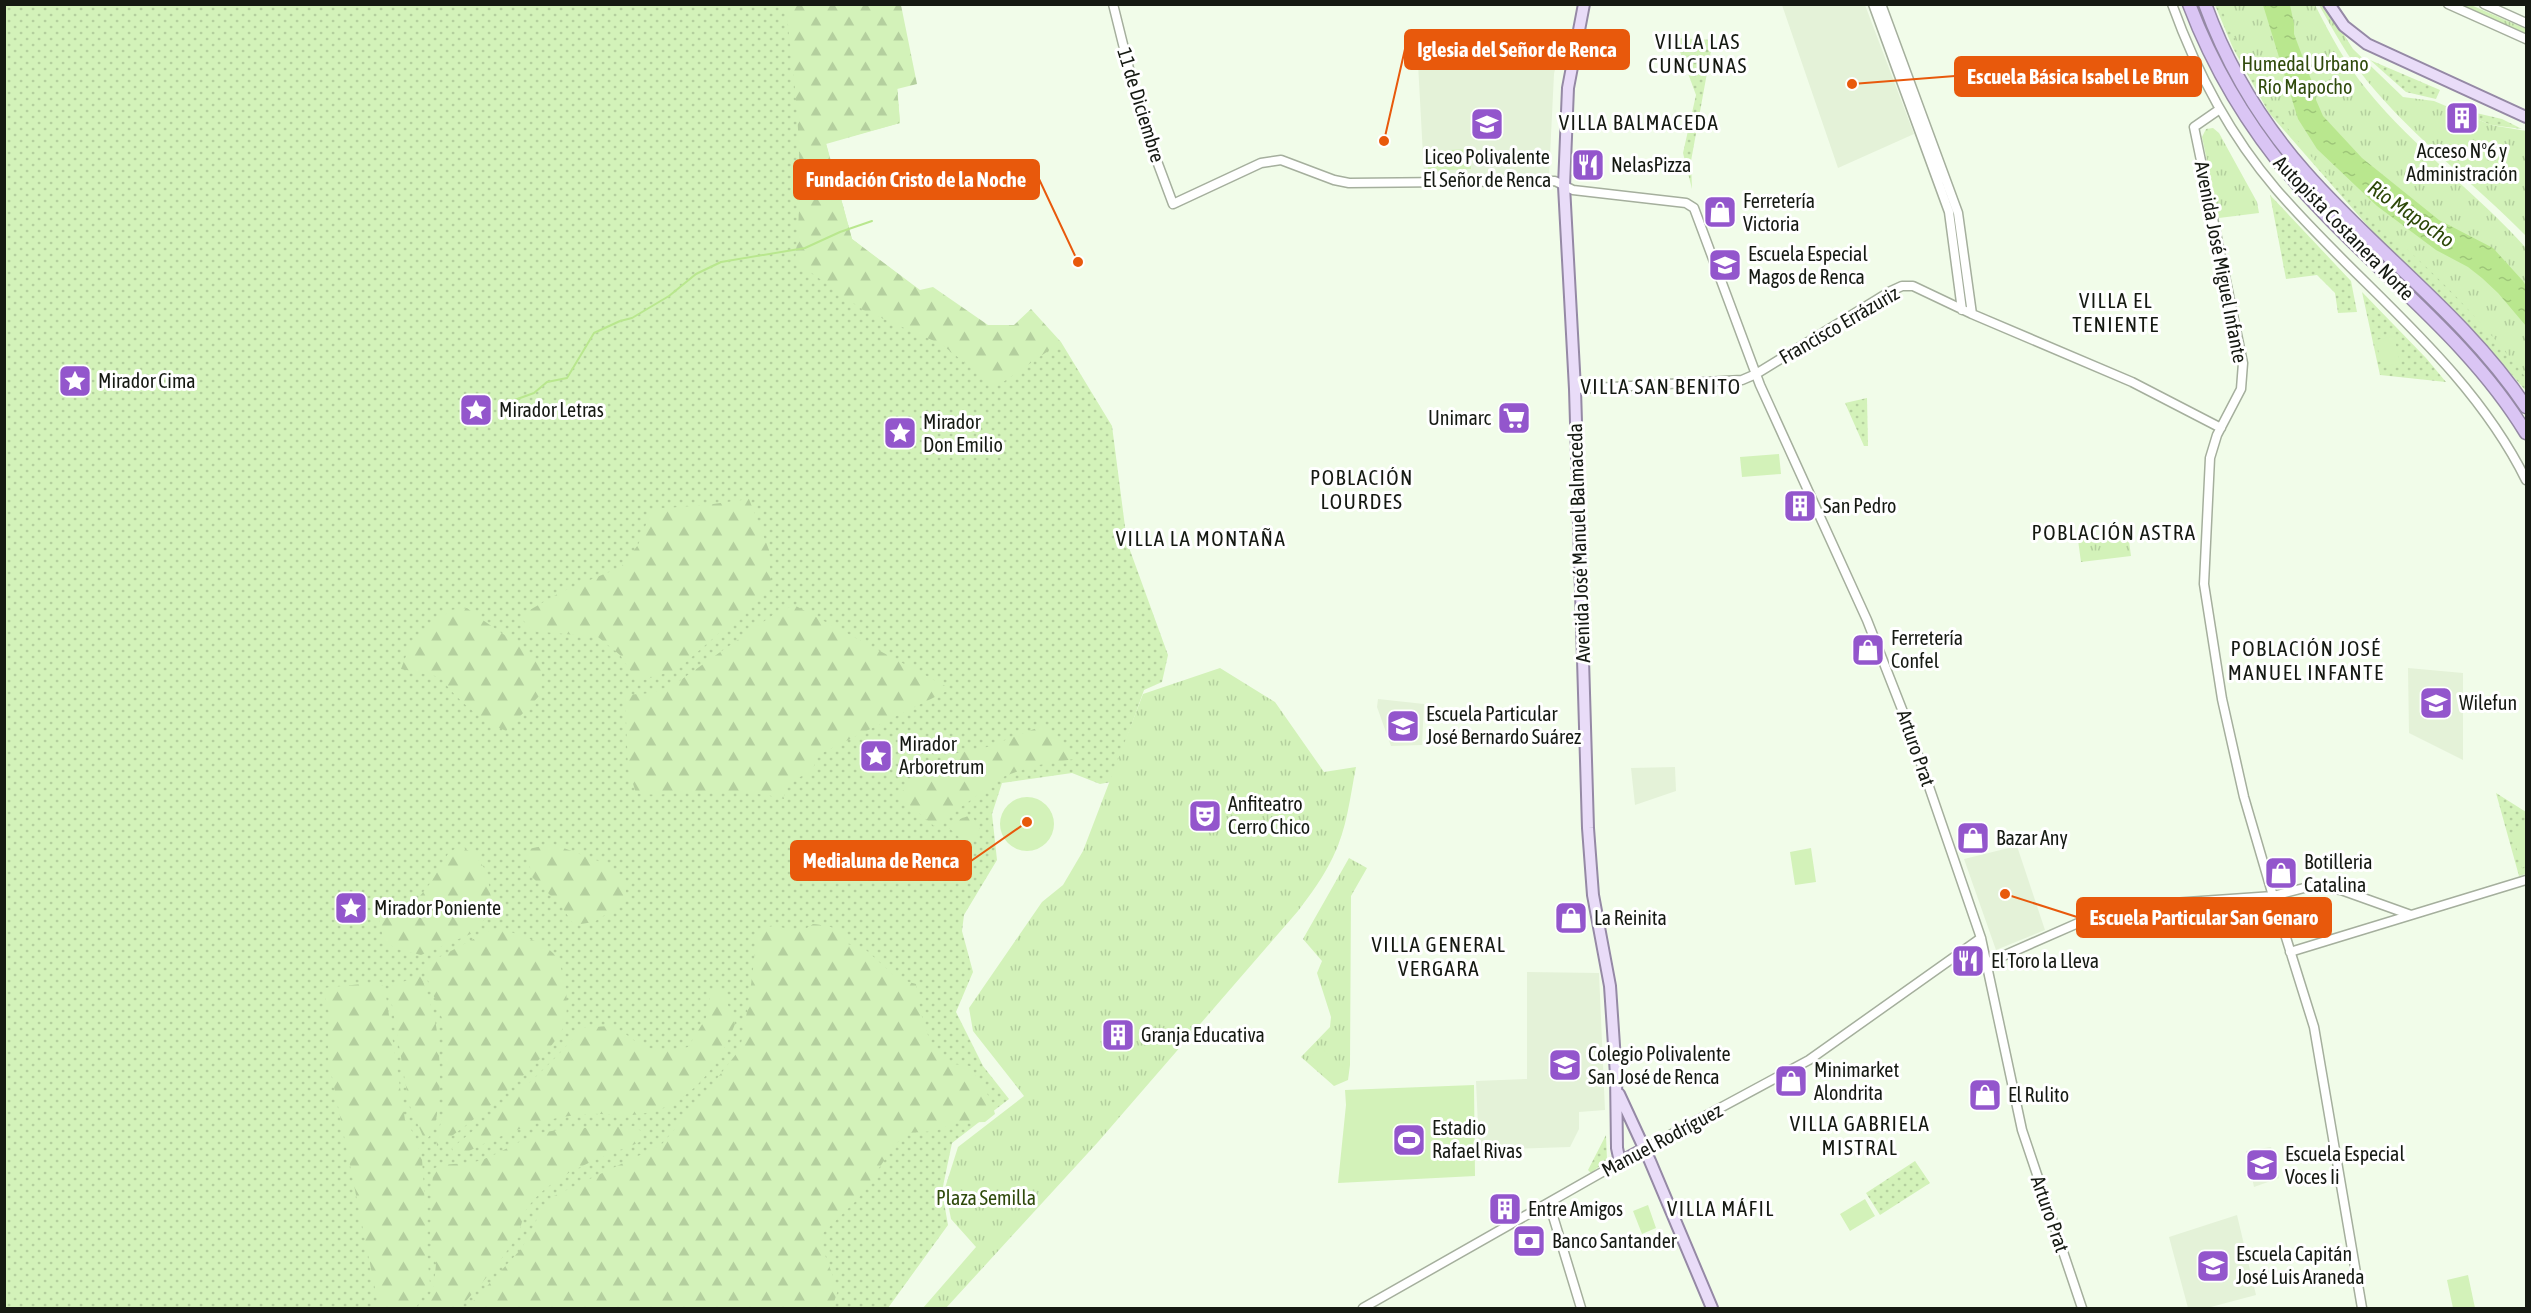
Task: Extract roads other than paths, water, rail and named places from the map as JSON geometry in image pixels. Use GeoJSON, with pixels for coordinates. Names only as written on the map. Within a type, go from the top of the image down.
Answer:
{"type":"FeatureCollection","features":[{"type":"Feature","properties":{"kind":"highway","name":"Autopista Costanera Norte"},"geometry":{"type":"LineString","coordinates":[[2189,4],[2220,74],[2251,125],[2279,164],[2325,214],[2459,346],[2498,391],[2526,433]]}},
{"type":"Feature","properties":{"kind":"highway","name":"Autopista Costanera Norte"},"geometry":{"type":"LineString","coordinates":[[2205,4],[2244,87],[2296,162],[2332,201],[2472,338],[2526,407]]}},
{"type":"Feature","properties":{"kind":"main road","name":"Avenida José Manuel Balmaceda"},"geometry":{"type":"LineString","coordinates":[[1584,4],[1568,88],[1564,186],[1575,389],[1589,858],[1593,896],[1610,986],[1616,1081],[1617,1148],[1620,1162]]}},
{"type":"Feature","properties":{"kind":"main road"},"geometry":{"type":"LineString","coordinates":[[2329,4],[2344,26],[2367,44],[2526,117]]}},
{"type":"Feature","properties":{"kind":"main road","name":"Avenida José Manuel Balmaceda"},"geometry":{"type":"LineString","coordinates":[[1616,1081],[1624,1108],[1712,1308]]}},
{"type":"Feature","properties":{"kind":"main road","name":"Manuel Rodríguez"},"geometry":{"type":"LineString","coordinates":[[1620,1162],[1644,1149]]}},
{"type":"Feature","properties":{"kind":"street","name":"11 de Diciembre"},"geometry":{"type":"LineString","coordinates":[[1113,4],[1142,121],[1173,204],[1272,159],[1285,161],[1334,180],[1349,183],[1555,181],[1564,186]]}},
{"type":"Feature","properties":{"kind":"street"},"geometry":{"type":"LineString","coordinates":[[1873,4],[1949,212],[1962,310]]}},
{"type":"Feature","properties":{"kind":"street"},"geometry":{"type":"LineString","coordinates":[[1881,4],[1958,213],[1972,314]]}},
{"type":"Feature","properties":{"kind":"street"},"geometry":{"type":"LineString","coordinates":[[2172,4],[2195,61],[2220,109],[2252,157],[2284,198],[2428,344],[2469,391],[2502,436],[2526,480]]}},
{"type":"Feature","properties":{"kind":"street"},"geometry":{"type":"LineString","coordinates":[[2448,4],[2526,39]]}},
{"type":"Feature","properties":{"kind":"street"},"geometry":{"type":"LineString","coordinates":[[2484,4],[2526,23]]}},
{"type":"Feature","properties":{"kind":"street","name":"Avenida José Miguel Infante"},"geometry":{"type":"LineString","coordinates":[[2220,109],[2194,126],[2243,369],[2241,389],[2212,450],[2208,476],[2204,584],[2227,720],[2244,796],[2272,896],[2317,1039],[2362,1308]]}},
{"type":"Feature","properties":{"kind":"street","name":"Arturo Prat"},"geometry":{"type":"LineString","coordinates":[[1564,186],[1573,190],[1686,203],[1694,208],[1756,374],[1882,655],[1981,938],[2017,1112],[2082,1308]]}},
{"type":"Feature","properties":{"kind":"street","name":"Francisco Errázuriz"},"geometry":{"type":"LineString","coordinates":[[1575,389],[1742,380],[1756,374],[1896,288],[1918,287],[1962,310],[2132,382],[2221,428]]}},
{"type":"Feature","properties":{"kind":"street"},"geometry":{"type":"LineString","coordinates":[[2208,421],[2212,450]]}},
{"type":"Feature","properties":{"kind":"street"},"geometry":{"type":"LineString","coordinates":[[2290,952],[2526,880]]}},
{"type":"Feature","properties":{"kind":"street"},"geometry":{"type":"LineString","coordinates":[[1988,963],[2085,920],[2116,910],[2144,905],[2272,896],[2306,886],[2326,886],[2411,915]]}},
{"type":"Feature","properties":{"kind":"street","name":"Manuel Rodríguez"},"geometry":{"type":"LineString","coordinates":[[1644,1149],[1809,1060],[1981,938]]}},
{"type":"Feature","properties":{"kind":"street","name":"Manuel Rodríguez"},"geometry":{"type":"LineString","coordinates":[[1363,1308],[1620,1162]]}},
{"type":"Feature","properties":{"kind":"street"},"geometry":{"type":"LineString","coordinates":[[1549,1203],[1581,1308]]}},
{"type":"Feature","properties":{"kind":"water","name":"Río Mapocho"},"geometry":{"type":"Polygon","coordinates":[[[2263,5],[2290,5],[2294,34],[2323,116],[2362,158],[2439,220],[2493,248],[2523,281],[2526,286],[2526,326],[2482,278],[2468,267],[2436,250],[2377,206],[2317,149],[2298,119],[2263,5]]]}},
{"type":"Feature","properties":{"kind":"waterway"},"geometry":{"type":"LineString","coordinates":[[509,402],[534,393],[547,382],[567,378],[594,333],[632,318],[669,296],[696,274],[721,262],[805,248],[872,221]]}},
{"type":"Feature","properties":{"kind":"place","name":"Escuela Básica Isabel Le Brun"},"geometry":{"type":"Point","coordinates":[1852,84]}},
{"type":"Feature","properties":{"kind":"place","name":"Acceso N°6 y Administración"},"geometry":{"type":"Point","coordinates":[2462,118]}},
{"type":"Feature","properties":{"kind":"place","name":"Liceo Polivalente El Señor de Renca"},"geometry":{"type":"Point","coordinates":[1487,124]}},
{"type":"Feature","properties":{"kind":"place","name":"Iglesia del Señor de Renca"},"geometry":{"type":"Point","coordinates":[1384,141]}},
{"type":"Feature","properties":{"kind":"place","name":"NelasPizza"},"geometry":{"type":"Point","coordinates":[1588,165]}},
{"type":"Feature","properties":{"kind":"place","name":"Ferretería Victoria"},"geometry":{"type":"Point","coordinates":[1720,212]}},
{"type":"Feature","properties":{"kind":"place","name":"Fundación Cristo de la Noche"},"geometry":{"type":"Point","coordinates":[1078,262]}},
{"type":"Feature","properties":{"kind":"place","name":"Escuela Especial Magos de Renca"},"geometry":{"type":"Point","coordinates":[1725,265]}},
{"type":"Feature","properties":{"kind":"place","name":"Mirador Cima"},"geometry":{"type":"Point","coordinates":[75,381]}},
{"type":"Feature","properties":{"kind":"place","name":"Mirador Letras"},"geometry":{"type":"Point","coordinates":[476,410]}},
{"type":"Feature","properties":{"kind":"place","name":"Unimarc"},"geometry":{"type":"Point","coordinates":[1514,418]}},
{"type":"Feature","properties":{"kind":"place","name":"Mirador Don Emilio"},"geometry":{"type":"Point","coordinates":[900,433]}},
{"type":"Feature","properties":{"kind":"place","name":"San Pedro"},"geometry":{"type":"Point","coordinates":[1800,506]}},
{"type":"Feature","properties":{"kind":"place","name":"Ferretería Confel"},"geometry":{"type":"Point","coordinates":[1868,650]}},
{"type":"Feature","properties":{"kind":"place","name":"Wilefun"},"geometry":{"type":"Point","coordinates":[2436,703]}},
{"type":"Feature","properties":{"kind":"place","name":"Escuela Particular José Bernardo Suárez"},"geometry":{"type":"Point","coordinates":[1403,726]}},
{"type":"Feature","properties":{"kind":"place","name":"Mirador Arboretrum"},"geometry":{"type":"Point","coordinates":[876,756]}},
{"type":"Feature","properties":{"kind":"place","name":"Anfiteatro Cerro Chico"},"geometry":{"type":"Point","coordinates":[1205,816]}},
{"type":"Feature","properties":{"kind":"place","name":"Medialuna de Renca"},"geometry":{"type":"Point","coordinates":[1027,822]}},
{"type":"Feature","properties":{"kind":"place","name":"Bazar Any"},"geometry":{"type":"Point","coordinates":[1973,838]}},
{"type":"Feature","properties":{"kind":"place","name":"Botilleria Catalina"},"geometry":{"type":"Point","coordinates":[2281,873]}},
{"type":"Feature","properties":{"kind":"place","name":"Escuela Particular San Genaro"},"geometry":{"type":"Point","coordinates":[2005,894]}},
{"type":"Feature","properties":{"kind":"place","name":"Mirador Poniente"},"geometry":{"type":"Point","coordinates":[351,908]}},
{"type":"Feature","properties":{"kind":"place","name":"La Reinita"},"geometry":{"type":"Point","coordinates":[1571,918]}},
{"type":"Feature","properties":{"kind":"place","name":"El Toro la Lleva"},"geometry":{"type":"Point","coordinates":[1968,961]}},
{"type":"Feature","properties":{"kind":"place","name":"Granja Educativa"},"geometry":{"type":"Point","coordinates":[1118,1035]}},
{"type":"Feature","properties":{"kind":"place","name":"Colegio Polivalente San José de Renca"},"geometry":{"type":"Point","coordinates":[1565,1065]}},
{"type":"Feature","properties":{"kind":"place","name":"Minimarket Alondrita"},"geometry":{"type":"Point","coordinates":[1791,1081]}},
{"type":"Feature","properties":{"kind":"place","name":"El Rulito"},"geometry":{"type":"Point","coordinates":[1985,1095]}},
{"type":"Feature","properties":{"kind":"place","name":"Estadio Rafael Rivas"},"geometry":{"type":"Point","coordinates":[1409,1140]}},
{"type":"Feature","properties":{"kind":"place","name":"Escuela Especial Voces Ii"},"geometry":{"type":"Point","coordinates":[2262,1165]}},
{"type":"Feature","properties":{"kind":"place","name":"Entre Amigos"},"geometry":{"type":"Point","coordinates":[1505,1209]}},
{"type":"Feature","properties":{"kind":"place","name":"Banco Santander"},"geometry":{"type":"Point","coordinates":[1529,1241]}},
{"type":"Feature","properties":{"kind":"place","name":"Escuela Capitán José Luis Araneda"},"geometry":{"type":"Point","coordinates":[2213,1266]}},
{"type":"Feature","properties":{"kind":"district","name":"VILLA LAS CUNCUNAS"},"geometry":{"type":"Point","coordinates":[1698,54]}},
{"type":"Feature","properties":{"kind":"district","name":"VILLA BALMACEDA"},"geometry":{"type":"Point","coordinates":[1639,123]}},
{"type":"Feature","properties":{"kind":"district","name":"VILLA EL TENIENTE"},"geometry":{"type":"Point","coordinates":[2116,313]}},
{"type":"Feature","properties":{"kind":"district","name":"VILLA SAN BENITO"},"geometry":{"type":"Point","coordinates":[1661,387]}},
{"type":"Feature","properties":{"kind":"district","name":"POBLACIÓN LOURDES"},"geometry":{"type":"Point","coordinates":[1362,490]}},
{"type":"Feature","properties":{"kind":"district","name":"POBLACIÓN ASTRA"},"geometry":{"type":"Point","coordinates":[2114,533]}},
{"type":"Feature","properties":{"kind":"district","name":"VILLA LA MONTAÑA"},"geometry":{"type":"Point","coordinates":[1201,539]}},
{"type":"Feature","properties":{"kind":"district","name":"POBLACIÓN JOSÉ MANUEL INFANTE"},"geometry":{"type":"Point","coordinates":[2306,661]}},
{"type":"Feature","properties":{"kind":"district","name":"VILLA GENERAL VERGARA"},"geometry":{"type":"Point","coordinates":[1439,957]}},
{"type":"Feature","properties":{"kind":"district","name":"VILLA GABRIELA MISTRAL"},"geometry":{"type":"Point","coordinates":[1860,1136]}},
{"type":"Feature","properties":{"kind":"district","name":"VILLA MÁFIL"},"geometry":{"type":"Point","coordinates":[1721,1209]}},
{"type":"Feature","properties":{"kind":"park label","name":"Humedal Urbano Río Mapocho"},"geometry":{"type":"Point","coordinates":[2305,76]}},
{"type":"Feature","properties":{"kind":"park label","name":"Plaza Semilla"},"geometry":{"type":"Point","coordinates":[986,1198]}}]}
